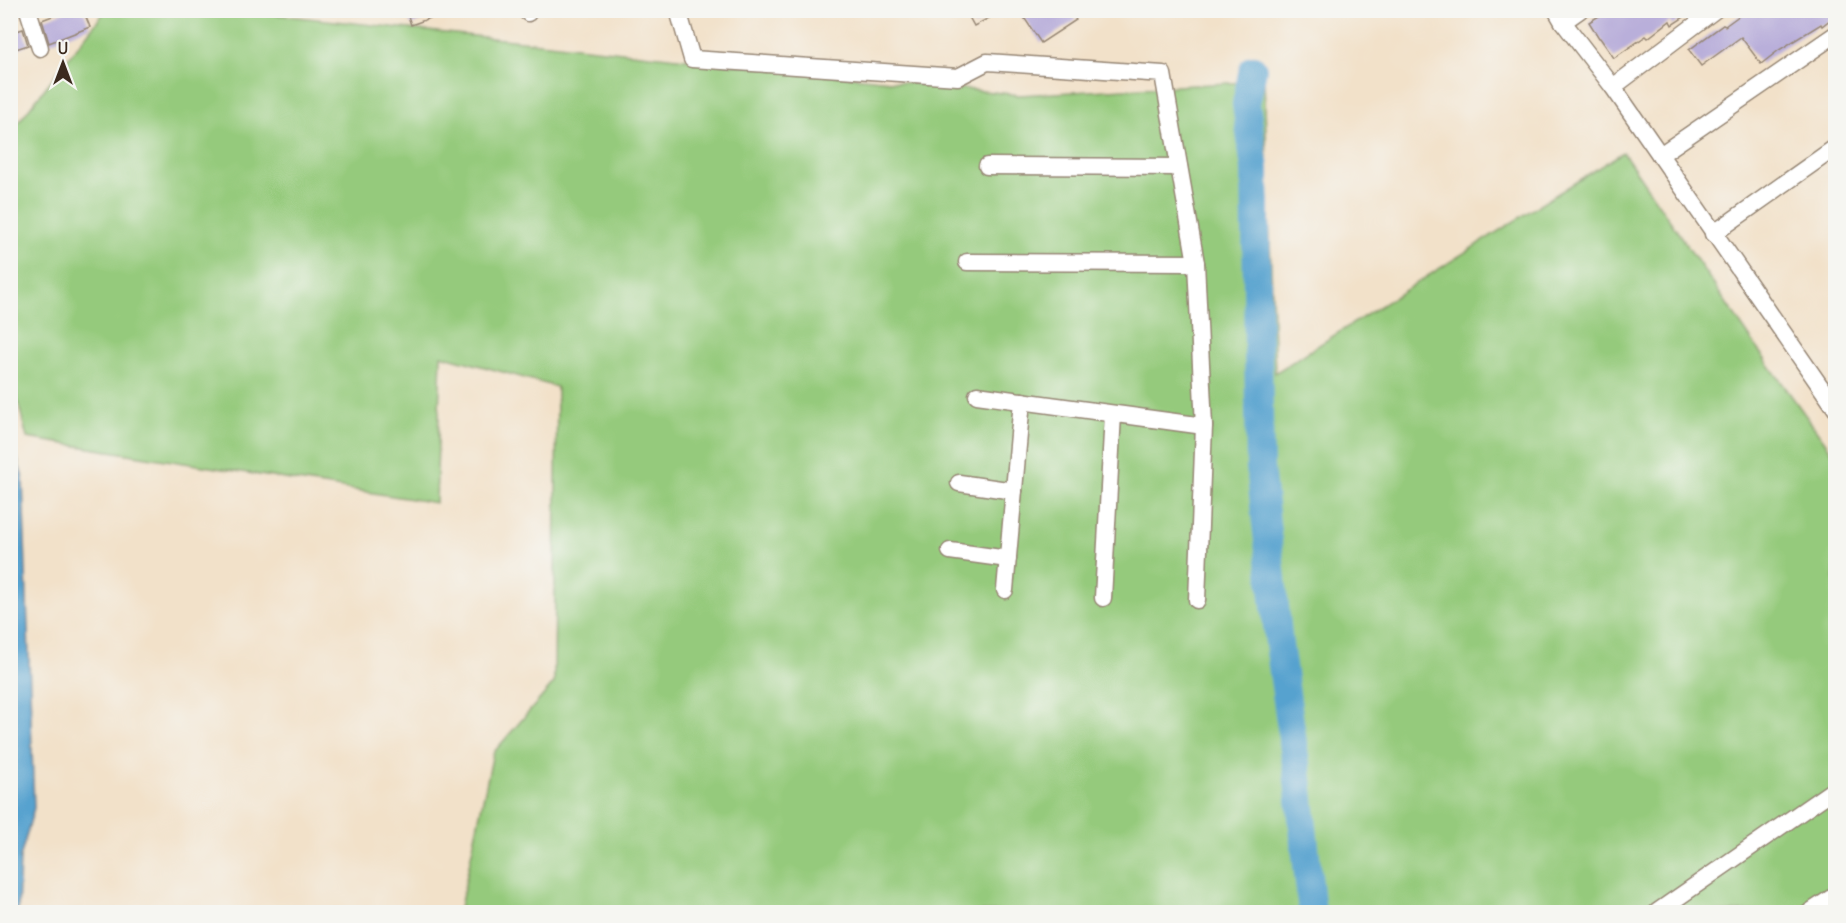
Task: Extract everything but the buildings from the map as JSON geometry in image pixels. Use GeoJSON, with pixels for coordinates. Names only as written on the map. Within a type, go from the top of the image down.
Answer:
{"type":"FeatureCollection","features":[{"type":"Feature","properties":{"kind":"street"},"geometry":{"type":"LineString","coordinates":[[28,10],[40,48]]}},
{"type":"Feature","properties":{"kind":"street"},"geometry":{"type":"LineString","coordinates":[[678,10],[692,59],[957,77],[987,62],[1163,74],[1196,263],[1204,426],[1197,600]]}},
{"type":"Feature","properties":{"kind":"street"},"geometry":{"type":"LineString","coordinates":[[1580,10],[1560,16],[1613,87],[1836,409]]}},
{"type":"Feature","properties":{"kind":"street"},"geometry":{"type":"LineString","coordinates":[[1613,87],[1715,10]]}},
{"type":"Feature","properties":{"kind":"street"},"geometry":{"type":"LineString","coordinates":[[1660,156],[1836,34]]}},
{"type":"Feature","properties":{"kind":"street"},"geometry":{"type":"LineString","coordinates":[[1713,234],[1836,147]]}},
{"type":"Feature","properties":{"kind":"street"},"geometry":{"type":"LineString","coordinates":[[987,166],[1179,167]]}},
{"type":"Feature","properties":{"kind":"street"},"geometry":{"type":"LineString","coordinates":[[967,262],[1196,263]]}},
{"type":"Feature","properties":{"kind":"street"},"geometry":{"type":"LineString","coordinates":[[977,395],[1204,426]]}},
{"type":"Feature","properties":{"kind":"street"},"geometry":{"type":"LineString","coordinates":[[1005,590],[1022,401]]}},
{"type":"Feature","properties":{"kind":"street"},"geometry":{"type":"LineString","coordinates":[[1102,598],[1113,414]]}},
{"type":"Feature","properties":{"kind":"street"},"geometry":{"type":"LineString","coordinates":[[959,483],[1014,491]]}},
{"type":"Feature","properties":{"kind":"street"},"geometry":{"type":"LineString","coordinates":[[950,551],[1008,559]]}},
{"type":"Feature","properties":{"kind":"street"},"geometry":{"type":"LineString","coordinates":[[1657,912],[1836,788]]}},
{"type":"Feature","properties":{"kind":"street"},"geometry":{"type":"LineString","coordinates":[[1810,912],[1836,895]]}},
{"type":"Feature","properties":{"kind":"green space"},"geometry":{"type":"Polygon","coordinates":[[[106,10],[243,11],[1020,95],[1264,81],[1275,373],[1623,152],[1759,351],[1835,456],[1835,912],[459,912],[493,753],[554,683],[557,387],[441,355],[436,503],[27,438],[10,369],[10,133],[106,10]]]}},
{"type":"Feature","properties":{"kind":"water"},"geometry":{"type":"Polygon","coordinates":[[[10,433],[23,478],[34,808],[20,858],[18,912],[10,912],[10,433]]]}},
{"type":"Feature","properties":{"kind":"waterway"},"geometry":{"type":"LineString","coordinates":[[1253,69],[1246,104],[1255,169],[1260,467],[1312,912]]}}]}
